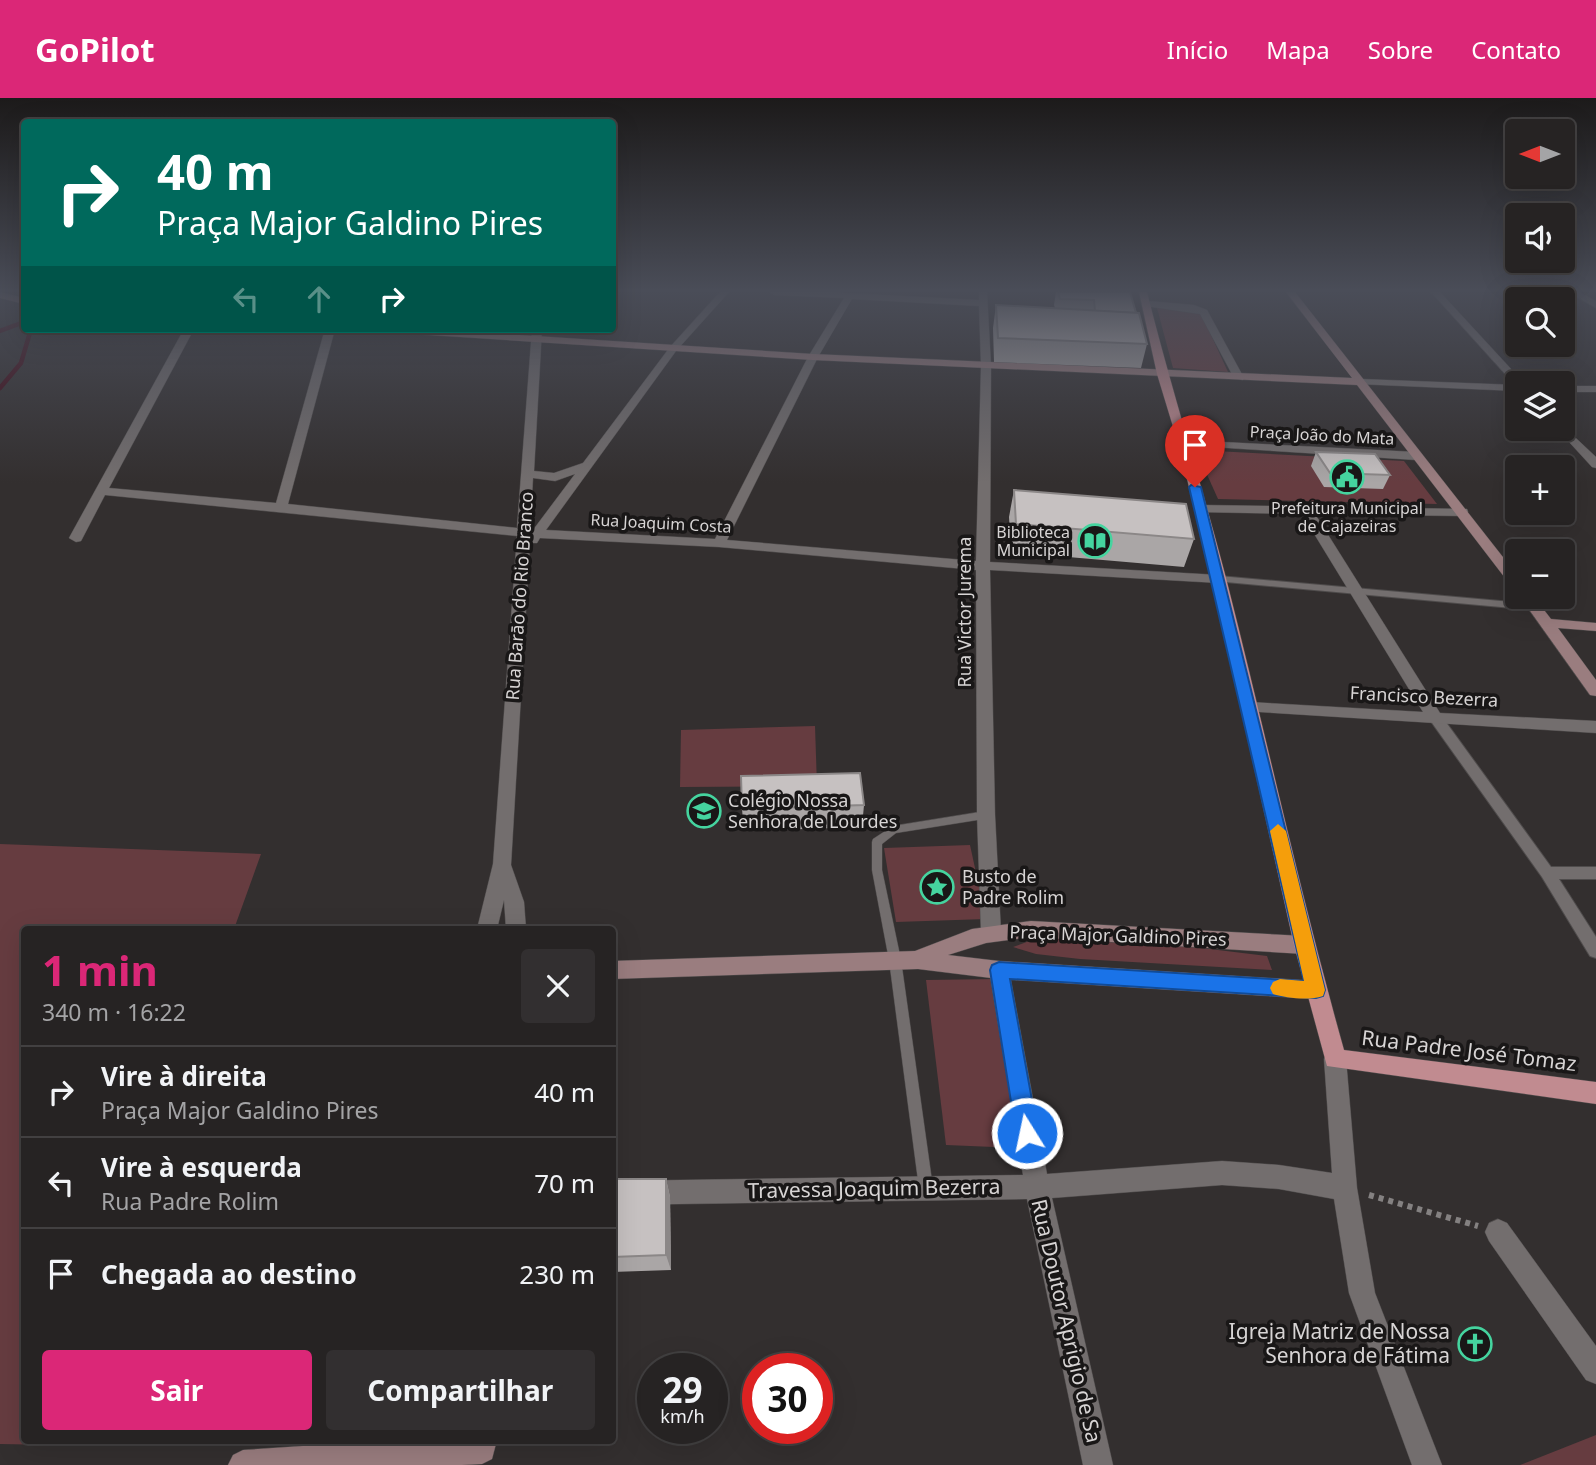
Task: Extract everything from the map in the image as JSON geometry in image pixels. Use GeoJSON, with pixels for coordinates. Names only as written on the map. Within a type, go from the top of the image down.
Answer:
{"type":"FeatureCollection","features":[{"type":"Feature","properties":{"kind":"main road"},"geometry":{"type":"LineString","coordinates":[[792,356],[1361,382]]}},
{"type":"Feature","properties":{"kind":"main road"},"geometry":{"type":"LineString","coordinates":[[1158,356],[1219,579],[1304,945],[1335,1059]]}},
{"type":"Feature","properties":{"kind":"main road"},"geometry":{"type":"LineString","coordinates":[[1340,356],[1505,568]]}},
{"type":"Feature","properties":{"kind":"main road"},"geometry":{"type":"LineString","coordinates":[[1536,609],[1596,691]]}},
{"type":"Feature","properties":{"kind":"main road"},"geometry":{"type":"LineString","coordinates":[[1547,623],[1596,626]]}},
{"type":"Feature","properties":{"kind":"main road","name":"Praça Major Galdino Pires"},"geometry":{"type":"LineString","coordinates":[[918,960],[944,944],[991,932],[1031,929],[1304,945]]}},
{"type":"Feature","properties":{"kind":"main road"},"geometry":{"type":"LineString","coordinates":[[616,970],[918,960],[999,970],[1316,990]]}},
{"type":"Feature","properties":{"kind":"main road","name":"Rua Padre José Tomaz"},"geometry":{"type":"LineString","coordinates":[[1335,1059],[1596,1093]]}},
{"type":"Feature","properties":{"kind":"main road"},"geometry":{"type":"LineString","coordinates":[[243,1465],[482,1452]]}},
{"type":"Feature","properties":{"kind":"street"},"geometry":{"type":"LineString","coordinates":[[76,538],[176,356]]}},
{"type":"Feature","properties":{"kind":"street"},"geometry":{"type":"LineString","coordinates":[[281,507],[323,356]]}},
{"type":"Feature","properties":{"kind":"street","name":"Rua Barāo do Rio Branco"},"geometry":{"type":"LineString","coordinates":[[488,926],[502,864],[522,553],[530,534],[528,474],[536,356]]}},
{"type":"Feature","properties":{"kind":"street"},"geometry":{"type":"LineString","coordinates":[[530,534],[563,498],[668,356]]}},
{"type":"Feature","properties":{"kind":"street","name":"Rua Victor Jurema"},"geometry":{"type":"LineString","coordinates":[[986,356],[983,566],[986,815],[991,932]]}},
{"type":"Feature","properties":{"kind":"street"},"geometry":{"type":"LineString","coordinates":[[1227,356],[1239,378]]}},
{"type":"Feature","properties":{"kind":"street"},"geometry":{"type":"LineString","coordinates":[[1491,356],[1505,371]]}},
{"type":"Feature","properties":{"kind":"street"},"geometry":{"type":"LineString","coordinates":[[719,543],[813,357]]}},
{"type":"Feature","properties":{"kind":"street"},"geometry":{"type":"LineString","coordinates":[[1361,382],[1505,386]]}},
{"type":"Feature","properties":{"kind":"street"},"geometry":{"type":"LineString","coordinates":[[1575,389],[1596,389]]}},
{"type":"Feature","properties":{"kind":"street"},"geometry":{"type":"LineString","coordinates":[[1575,439],[1591,452],[1596,464]]}},
{"type":"Feature","properties":{"kind":"street","name":"Praça João do Mata"},"geometry":{"type":"LineString","coordinates":[[1184,443],[1416,456]]}},
{"type":"Feature","properties":{"kind":"street"},"geometry":{"type":"LineString","coordinates":[[528,474],[547,478],[584,466]]}},
{"type":"Feature","properties":{"kind":"street"},"geometry":{"type":"LineString","coordinates":[[547,478],[563,498]]}},
{"type":"Feature","properties":{"kind":"street","name":"Rua Joaquim Costa"},"geometry":{"type":"LineString","coordinates":[[102,492],[281,507],[530,534],[719,543],[983,566],[1219,579]]}},
{"type":"Feature","properties":{"kind":"street"},"geometry":{"type":"LineString","coordinates":[[1201,509],[1462,512]]}},
{"type":"Feature","properties":{"kind":"street"},"geometry":{"type":"LineString","coordinates":[[1306,510],[1435,717],[1547,873],[1596,951]]}},
{"type":"Feature","properties":{"kind":"street"},"geometry":{"type":"LineString","coordinates":[[1219,579],[1505,600]]}},
{"type":"Feature","properties":{"kind":"street","name":"Francisco Bezerra"},"geometry":{"type":"LineString","coordinates":[[1250,707],[1596,727]]}},
{"type":"Feature","properties":{"kind":"street","name":"Rua Barāo do Rio Branco"},"geometry":{"type":"LineString","coordinates":[[502,864],[514,902],[516,926]]}},
{"type":"Feature","properties":{"kind":"street"},"geometry":{"type":"LineString","coordinates":[[1547,873],[1596,873]]}},
{"type":"Feature","properties":{"kind":"street","name":"Rua Doutor Aprigio de Sa"},"geometry":{"type":"LineString","coordinates":[[999,970],[1037,1187],[1098,1465]]}},
{"type":"Feature","properties":{"kind":"street"},"geometry":{"type":"LineString","coordinates":[[1335,1059],[1345,1188],[1362,1293],[1427,1465]]}},
{"type":"Feature","properties":{"kind":"street","name":"Travessa Joaquim Bezerra"},"geometry":{"type":"LineString","coordinates":[[616,1193],[1037,1187],[1222,1172],[1279,1177],[1345,1188]]}},
{"type":"Feature","properties":{"kind":"street"},"geometry":{"type":"LineString","coordinates":[[1499,1232],[1596,1370]]}},
{"type":"Feature","properties":{"kind":"lane"},"geometry":{"type":"LineString","coordinates":[[926,1188],[895,960],[877,870],[877,842],[893,830],[986,815]]}},
{"type":"Feature","properties":{"kind":"path"},"geometry":{"type":"LineString","coordinates":[[1345,1188],[1499,1232]]}},
{"type":"Feature","properties":{"kind":"shaded area"},"geometry":{"type":"Polygon","coordinates":[[[1170,356],[1221,356],[1228,372],[1173,368],[1170,356]]]}},
{"type":"Feature","properties":{"kind":"shaded area"},"geometry":{"type":"Polygon","coordinates":[[[1196,450],[1404,461],[1437,504],[1218,499],[1196,450]]]}},
{"type":"Feature","properties":{"kind":"shaded area"},"geometry":{"type":"Polygon","coordinates":[[[815,726],[817,786],[680,787],[681,730],[815,726]]]}},
{"type":"Feature","properties":{"kind":"shaded area"},"geometry":{"type":"Polygon","coordinates":[[[0,844],[261,854],[235,926],[21,926],[21,1444],[67,1444],[55,1445],[0,1444],[0,844]]]}},
{"type":"Feature","properties":{"kind":"shaded area"},"geometry":{"type":"Polygon","coordinates":[[[970,845],[986,919],[896,922],[884,848],[970,845]]]}},
{"type":"Feature","properties":{"kind":"shaded area"},"geometry":{"type":"Polygon","coordinates":[[[1045,935],[1120,938],[1267,956],[1272,970],[1080,959],[1036,954],[1013,947],[1045,935]]]}},
{"type":"Feature","properties":{"kind":"shaded area"},"geometry":{"type":"Polygon","coordinates":[[[997,979],[1020,1148],[946,1145],[926,980],[997,979]]]}},
{"type":"Feature","properties":{"kind":"shaded area"},"geometry":{"type":"Polygon","coordinates":[[[1596,1435],[1596,1465],[1520,1465],[1596,1435]]]}},
{"type":"Feature","properties":{"kind":"building"},"geometry":{"type":"Polygon","coordinates":[[[1316,452],[1375,454],[1390,475],[1330,473],[1316,452]]]}},
{"type":"Feature","properties":{"kind":"building"},"geometry":{"type":"Polygon","coordinates":[[[1014,490],[1186,504],[1194,539],[1016,524],[1014,490]]]}},
{"type":"Feature","properties":{"kind":"building"},"geometry":{"type":"Polygon","coordinates":[[[860,773],[864,805],[742,809],[741,776],[860,773]]]}},
{"type":"Feature","properties":{"kind":"building"},"geometry":{"type":"Polygon","coordinates":[[[616,1179],[666,1179],[666,1255],[616,1257],[616,1179]]]}},
{"type":"Feature","properties":{"kind":"waterway"},"geometry":{"type":"LineString","coordinates":[[0,388],[21,363],[23,356]]}},
{"type":"Feature","properties":{"kind":"slow traffic"},"geometry":{"type":"LineString","coordinates":[[1278,831],[1316,990],[1280,988]]}},
{"type":"Feature","properties":{"kind":"place","name":"Prefeitura Municipal de Cajazeiras"},"geometry":{"type":"Point","coordinates":[1347,477]}},
{"type":"Feature","properties":{"kind":"place","name":"Biblioteca Municipal"},"geometry":{"type":"Point","coordinates":[1095,541]}},
{"type":"Feature","properties":{"kind":"place","name":"Colégio Nossa Senhora de Lourdes"},"geometry":{"type":"Point","coordinates":[704,811]}},
{"type":"Feature","properties":{"kind":"place","name":"Busto de Padre Rolim"},"geometry":{"type":"Point","coordinates":[937,887]}},
{"type":"Feature","properties":{"kind":"place","name":"Igreja Matriz de Nossa Senhora de Fátima"},"geometry":{"type":"Point","coordinates":[1475,1344]}},
{"type":"Feature","properties":{"kind":"route"},"geometry":{"type":"LineString","coordinates":[[1027,1133],[999,970],[1316,990],[1195,487]]}}]}
